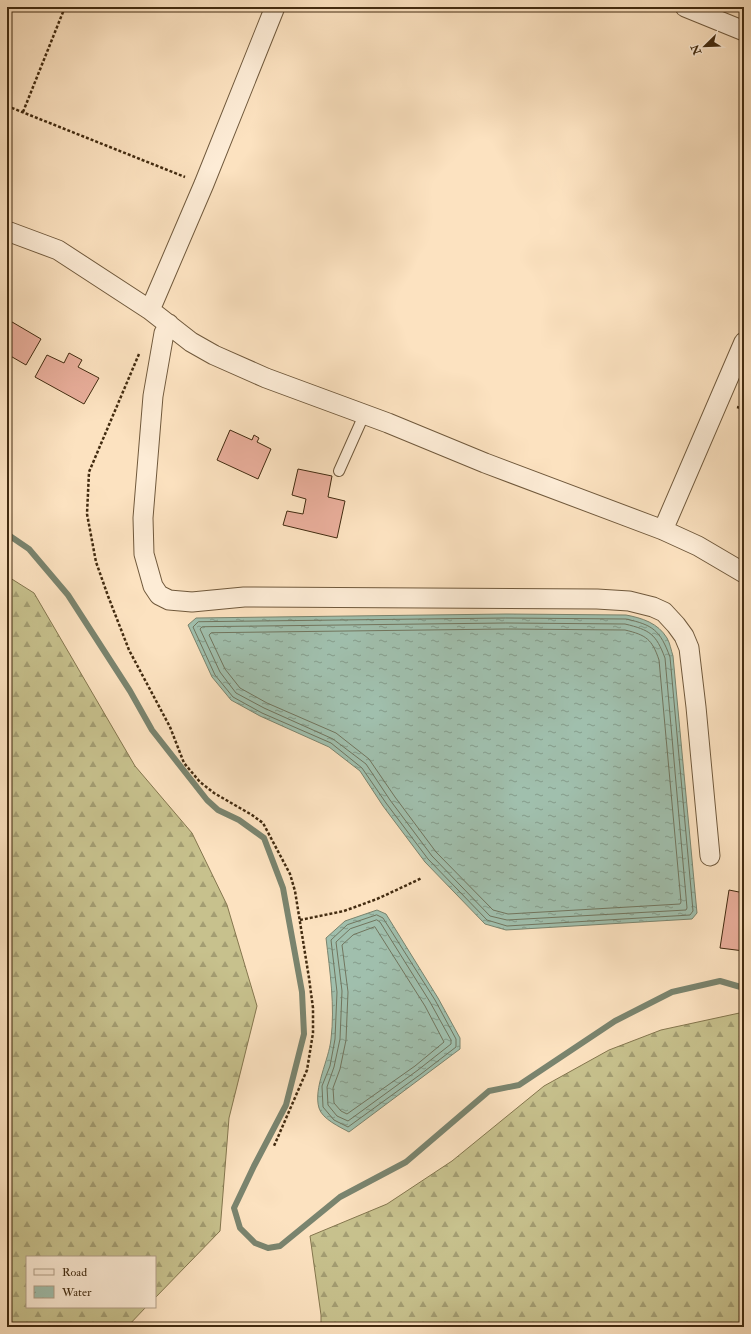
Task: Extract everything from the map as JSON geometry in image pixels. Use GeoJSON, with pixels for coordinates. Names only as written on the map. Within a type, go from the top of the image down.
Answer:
{"type":"FeatureCollection","features":[{"type":"Feature","properties":{"kind":"street"},"geometry":{"type":"LineString","coordinates":[[150,310],[204,184],[276,7]]}},
{"type":"Feature","properties":{"kind":"street"},"geometry":{"type":"LineString","coordinates":[[685,7],[744,31]]}},
{"type":"Feature","properties":{"kind":"street"},"geometry":{"type":"LineString","coordinates":[[7,231],[58,250],[150,310],[191,342],[214,355],[266,378],[663,530],[698,546],[744,574]]}},
{"type":"Feature","properties":{"kind":"street"},"geometry":{"type":"LineString","coordinates":[[169,324],[164,333],[153,396],[143,518],[144,554],[153,586],[159,595],[169,600],[192,602],[244,597],[597,599],[629,601],[653,607],[664,612],[676,624],[684,636],[689,648],[710,856]]}},
{"type":"Feature","properties":{"kind":"street"},"geometry":{"type":"LineString","coordinates":[[663,530],[744,342]]}},
{"type":"Feature","properties":{"kind":"lane"},"geometry":{"type":"LineString","coordinates":[[339,472],[364,415]]}},
{"type":"Feature","properties":{"kind":"path"},"geometry":{"type":"LineString","coordinates":[[23,112],[65,7]]}},
{"type":"Feature","properties":{"kind":"path"},"geometry":{"type":"LineString","coordinates":[[7,106],[204,184]]}},
{"type":"Feature","properties":{"kind":"path"},"geometry":{"type":"LineString","coordinates":[[139,353],[89,472],[87,514],[96,562],[129,650],[170,728],[184,763],[200,782],[214,793],[263,823],[290,874],[295,891],[300,920],[313,1008],[313,1033],[307,1070],[274,1146]]}},
{"type":"Feature","properties":{"kind":"path"},"geometry":{"type":"LineString","coordinates":[[300,920],[344,912],[377,899],[422,878]]}},
{"type":"Feature","properties":{"kind":"green space"},"geometry":{"type":"Polygon","coordinates":[[[7,576],[34,593],[135,766],[192,833],[227,905],[257,1006],[229,1118],[220,1231],[156,1297],[156,1256],[26,1256],[26,1308],[145,1308],[127,1327],[7,1327],[7,576]]]}},
{"type":"Feature","properties":{"kind":"green space"},"geometry":{"type":"Polygon","coordinates":[[[744,1012],[744,1327],[321,1327],[321,1315],[310,1236],[387,1204],[452,1161],[544,1086],[609,1050],[661,1030],[744,1012]]]}},
{"type":"Feature","properties":{"kind":"water"},"geometry":{"type":"Polygon","coordinates":[[[506,614],[626,615],[649,622],[659,628],[667,638],[673,656],[697,913],[692,919],[506,930],[485,924],[425,862],[383,806],[360,771],[329,747],[260,716],[231,700],[212,677],[188,625],[196,618],[506,614]]]}},
{"type":"Feature","properties":{"kind":"water"},"geometry":{"type":"Polygon","coordinates":[[[377,910],[386,914],[438,998],[460,1038],[460,1049],[349,1132],[324,1116],[319,1108],[318,1100],[320,1083],[330,1047],[332,1027],[332,989],[326,938],[345,921],[377,910]]]}},
{"type":"Feature","properties":{"kind":"building"},"geometry":{"type":"Polygon","coordinates":[[[7,319],[41,339],[26,365],[7,354],[7,319]]]}},
{"type":"Feature","properties":{"kind":"building"},"geometry":{"type":"Polygon","coordinates":[[[69,353],[82,360],[78,367],[99,378],[84,404],[35,377],[47,355],[64,363],[69,353]]]}},
{"type":"Feature","properties":{"kind":"building"},"geometry":{"type":"Polygon","coordinates":[[[230,430],[252,440],[254,435],[259,438],[257,442],[271,449],[258,479],[217,460],[230,430]]]}},
{"type":"Feature","properties":{"kind":"building"},"geometry":{"type":"Polygon","coordinates":[[[298,469],[332,476],[328,497],[345,501],[337,538],[283,525],[287,511],[303,514],[306,499],[292,495],[298,469]]]}},
{"type":"Feature","properties":{"kind":"building"},"geometry":{"type":"Polygon","coordinates":[[[729,890],[744,893],[744,951],[720,948],[729,890]]]}},
{"type":"Feature","properties":{"kind":"waterway"},"geometry":{"type":"LineString","coordinates":[[7,534],[29,549],[68,595],[130,691],[152,730],[207,800],[218,810],[239,820],[264,838],[283,888],[302,992],[304,1034],[286,1105],[234,1208],[240,1228],[255,1243],[268,1248],[280,1246],[340,1197],[406,1162],[489,1091],[519,1085],[615,1021],[672,992],[720,981],[744,988]]}}]}
